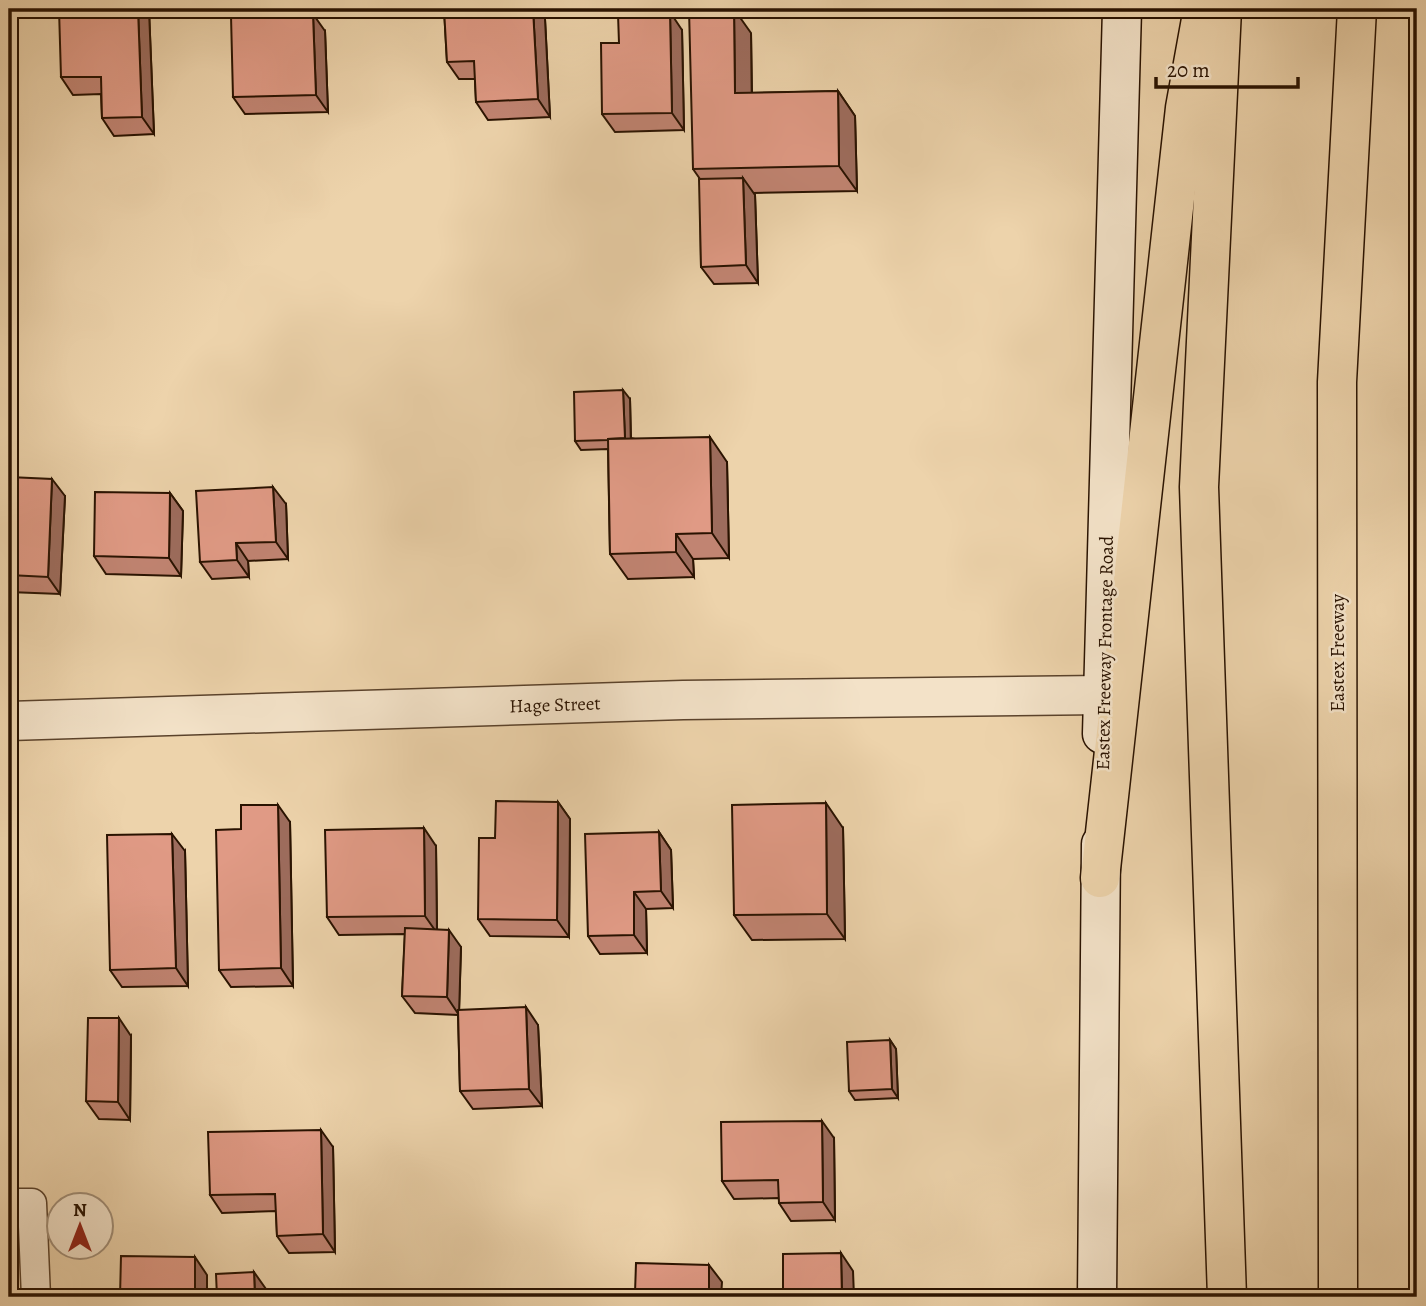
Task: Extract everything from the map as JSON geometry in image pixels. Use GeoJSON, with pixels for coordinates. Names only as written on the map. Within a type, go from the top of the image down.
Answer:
{"type":"FeatureCollection","features":[{"type":"Feature","properties":{"kind":"highway"},"geometry":{"type":"LineString","coordinates":[[1100,878],[1185,108],[1203,9]]}},
{"type":"Feature","properties":{"kind":"highway"},"geometry":{"type":"LineString","coordinates":[[1223,9],[1199,487],[1227,1297]]}},
{"type":"Feature","properties":{"kind":"highway","name":"Eastex Freeway"},"geometry":{"type":"LineString","coordinates":[[1338,1297],[1337,382],[1357,9]]}},
{"type":"Feature","properties":{"kind":"main road","name":"Eastex Freeway Frontage Road"},"geometry":{"type":"LineString","coordinates":[[1097,1297],[1102,695],[1122,9]]}},
{"type":"Feature","properties":{"kind":"main road","name":"Hage Street"},"geometry":{"type":"LineString","coordinates":[[9,722],[684,700],[1102,695]]}},
{"type":"Feature","properties":{"kind":"lane"},"geometry":{"type":"LineString","coordinates":[[9,1203],[33,1203],[36,1297]]}},
{"type":"Feature","properties":{"kind":"building"},"geometry":{"type":"Polygon","coordinates":[[[59,9],[138,9],[142,117],[102,118],[101,77],[61,77],[59,9]]]}},
{"type":"Feature","properties":{"kind":"building"},"geometry":{"type":"Polygon","coordinates":[[[444,9],[533,9],[538,99],[476,102],[474,61],[447,62],[444,9]]]}},
{"type":"Feature","properties":{"kind":"building"},"geometry":{"type":"Polygon","coordinates":[[[689,9],[734,9],[735,93],[838,91],[839,166],[693,169],[689,9]]]}},
{"type":"Feature","properties":{"kind":"building"},"geometry":{"type":"Polygon","coordinates":[[[670,12],[672,113],[602,114],[601,43],[619,43],[618,14],[670,12]]]}},
{"type":"Feature","properties":{"kind":"building"},"geometry":{"type":"Polygon","coordinates":[[[313,14],[316,95],[233,97],[231,16],[313,14]]]}},
{"type":"Feature","properties":{"kind":"building"},"geometry":{"type":"Polygon","coordinates":[[[743,178],[746,265],[701,267],[699,179],[743,178]]]}},
{"type":"Feature","properties":{"kind":"building"},"geometry":{"type":"Polygon","coordinates":[[[623,390],[625,438],[575,441],[574,392],[623,390]]]}},
{"type":"Feature","properties":{"kind":"building"},"geometry":{"type":"Polygon","coordinates":[[[710,437],[712,533],[676,534],[676,552],[610,554],[608,439],[710,437]]]}},
{"type":"Feature","properties":{"kind":"building"},"geometry":{"type":"Polygon","coordinates":[[[9,477],[52,479],[48,577],[9,575],[9,477]]]}},
{"type":"Feature","properties":{"kind":"building"},"geometry":{"type":"Polygon","coordinates":[[[273,487],[276,542],[236,543],[237,560],[200,562],[196,491],[273,487]]]}},
{"type":"Feature","properties":{"kind":"building"},"geometry":{"type":"Polygon","coordinates":[[[95,492],[170,493],[169,558],[94,556],[95,492]]]}},
{"type":"Feature","properties":{"kind":"building"},"geometry":{"type":"Polygon","coordinates":[[[496,801],[558,802],[557,920],[478,919],[479,838],[495,838],[496,801]]]}},
{"type":"Feature","properties":{"kind":"building"},"geometry":{"type":"Polygon","coordinates":[[[826,803],[827,914],[734,915],[732,805],[826,803]]]}},
{"type":"Feature","properties":{"kind":"building"},"geometry":{"type":"Polygon","coordinates":[[[241,805],[278,805],[281,968],[219,970],[216,830],[241,829],[241,805]]]}},
{"type":"Feature","properties":{"kind":"building"},"geometry":{"type":"Polygon","coordinates":[[[424,828],[425,916],[327,917],[325,830],[424,828]]]}},
{"type":"Feature","properties":{"kind":"building"},"geometry":{"type":"Polygon","coordinates":[[[659,832],[661,891],[634,892],[634,935],[588,936],[585,834],[659,832]]]}},
{"type":"Feature","properties":{"kind":"building"},"geometry":{"type":"Polygon","coordinates":[[[172,834],[176,968],[110,970],[107,835],[172,834]]]}},
{"type":"Feature","properties":{"kind":"building"},"geometry":{"type":"Polygon","coordinates":[[[405,928],[449,930],[447,997],[402,996],[405,928]]]}},
{"type":"Feature","properties":{"kind":"building"},"geometry":{"type":"Polygon","coordinates":[[[526,1007],[529,1089],[460,1091],[458,1010],[526,1007]]]}},
{"type":"Feature","properties":{"kind":"building"},"geometry":{"type":"Polygon","coordinates":[[[88,1018],[119,1018],[118,1102],[86,1101],[88,1018]]]}},
{"type":"Feature","properties":{"kind":"building"},"geometry":{"type":"Polygon","coordinates":[[[890,1040],[892,1089],[849,1091],[847,1042],[890,1040]]]}},
{"type":"Feature","properties":{"kind":"building"},"geometry":{"type":"Polygon","coordinates":[[[822,1121],[823,1202],[779,1203],[778,1180],[722,1181],[721,1122],[822,1121]]]}},
{"type":"Feature","properties":{"kind":"building"},"geometry":{"type":"Polygon","coordinates":[[[321,1130],[323,1234],[277,1236],[275,1194],[210,1195],[208,1132],[321,1130]]]}},
{"type":"Feature","properties":{"kind":"building"},"geometry":{"type":"Polygon","coordinates":[[[841,1253],[842,1297],[783,1297],[783,1254],[841,1253]]]}},
{"type":"Feature","properties":{"kind":"building"},"geometry":{"type":"Polygon","coordinates":[[[121,1256],[195,1257],[195,1297],[120,1297],[121,1256]]]}},
{"type":"Feature","properties":{"kind":"building"},"geometry":{"type":"Polygon","coordinates":[[[636,1263],[709,1265],[709,1297],[617,1297],[617,1292],[635,1293],[636,1263]]]}},
{"type":"Feature","properties":{"kind":"building"},"geometry":{"type":"Polygon","coordinates":[[[254,1272],[255,1297],[217,1297],[216,1274],[254,1272]]]}}]}
